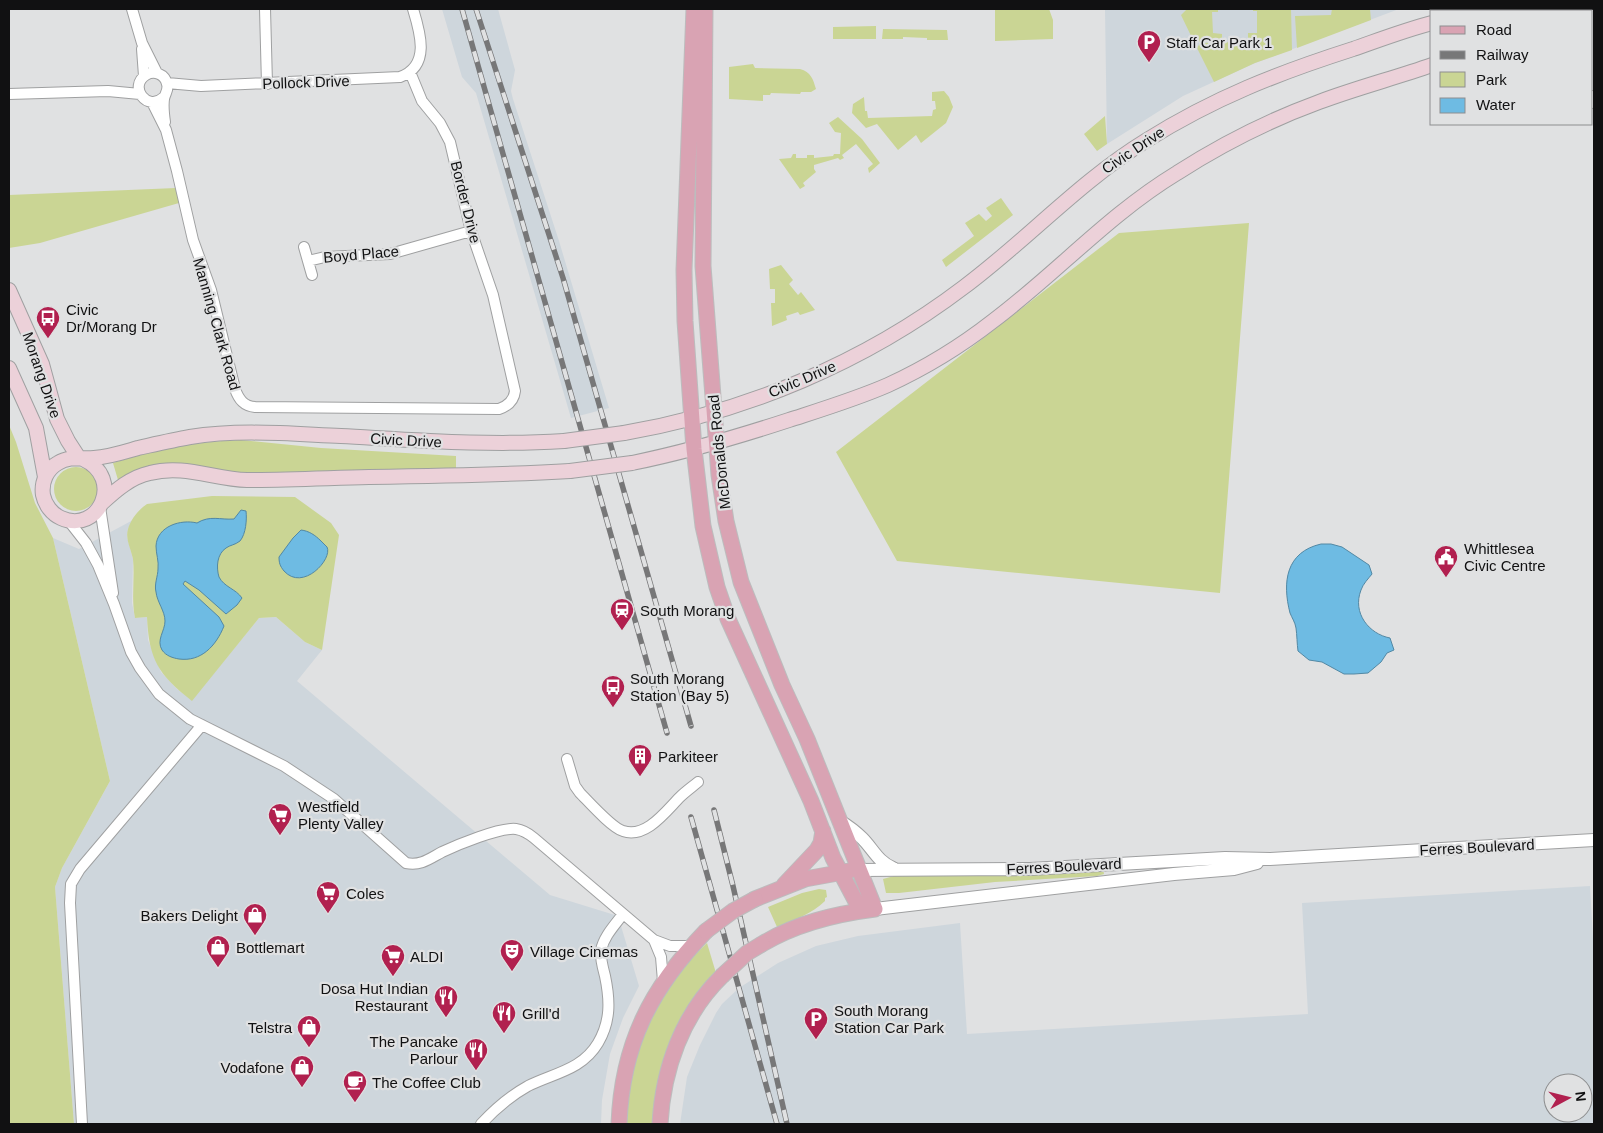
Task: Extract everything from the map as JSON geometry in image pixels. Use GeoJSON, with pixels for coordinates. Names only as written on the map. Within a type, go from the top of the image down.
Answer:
{"type":"FeatureCollection","features":[{"type":"Feature","properties":{"kind":"main road","name":"McDonalds Road"},"geometry":{"type":"LineString","coordinates":[[694,9],[684,270],[685,321],[694,449],[700,510],[706,544],[724,607],[811,801],[840,872],[868,910]]}},
{"type":"Feature","properties":{"kind":"main road","name":"McDonalds Road"},"geometry":{"type":"LineString","coordinates":[[705,9],[703,266],[719,475],[726,521],[741,582],[782,685],[807,739],[840,821],[858,870],[868,910]]}},
{"type":"Feature","properties":{"kind":"main road","name":"Civic Drive"},"geometry":{"type":"LineString","coordinates":[[81,459],[110,456],[202,435],[226,434],[294,434],[486,444],[564,441],[624,433],[692,419],[715,412],[761,397],[818,374],[846,361],[902,329],[972,281],[1106,167],[1145,140],[1183,118],[1223,97],[1271,77],[1430,24]]}},
{"type":"Feature","properties":{"kind":"main road"},"geometry":{"type":"LineString","coordinates":[[101,505],[105,494],[105,485],[98,469],[91,463],[71,458],[55,464],[45,477],[43,490],[46,504],[56,515],[76,521],[89,517],[101,505],[117,489],[130,481],[150,473],[172,470],[191,471],[245,480],[570,471],[632,462],[694,449],[860,396],[913,372],[966,340],[993,321],[1116,216],[1177,172],[1235,140],[1320,101],[1430,66]]}},
{"type":"Feature","properties":{"kind":"main road","name":"Morang Drive"},"geometry":{"type":"LineString","coordinates":[[9,290],[42,364],[57,420],[68,441],[81,459]]}},
{"type":"Feature","properties":{"kind":"main road","name":"Morang Drive"},"geometry":{"type":"LineString","coordinates":[[9,368],[36,428],[45,477]]}},
{"type":"Feature","properties":{"kind":"main road"},"geometry":{"type":"LineString","coordinates":[[781,888],[817,850],[821,843],[823,831]]}},
{"type":"Feature","properties":{"kind":"main road"},"geometry":{"type":"LineString","coordinates":[[618,1124],[621,1087],[632,1044],[650,1003],[690,946],[706,931],[733,911],[755,899],[805,879],[858,870]]}},
{"type":"Feature","properties":{"kind":"main road"},"geometry":{"type":"LineString","coordinates":[[660,1124],[665,1080],[679,1040],[700,1002],[722,976],[747,953],[805,923],[835,914],[868,910]]}},
{"type":"Feature","properties":{"kind":"street"},"geometry":{"type":"LineString","coordinates":[[132,9],[142,43],[157,73],[163,77],[166,91],[161,100],[152,102],[144,99],[141,85],[142,43]]}},
{"type":"Feature","properties":{"kind":"street"},"geometry":{"type":"LineString","coordinates":[[265,9],[267,84]]}},
{"type":"Feature","properties":{"kind":"street"},"geometry":{"type":"LineString","coordinates":[[410,72],[418,63],[421,53],[420,39],[413,9]]}},
{"type":"Feature","properties":{"kind":"street","name":"Pollock Drive"},"geometry":{"type":"LineString","coordinates":[[166,91],[201,86],[389,79],[400,77],[410,72]]}},
{"type":"Feature","properties":{"kind":"street","name":"Border Drive"},"geometry":{"type":"LineString","coordinates":[[410,72],[422,101],[440,123],[450,142],[471,231],[494,295],[515,385],[515,395],[508,404]]}},
{"type":"Feature","properties":{"kind":"street"},"geometry":{"type":"LineString","coordinates":[[9,94],[108,91],[141,85],[148,74],[157,73]]}},
{"type":"Feature","properties":{"kind":"street","name":"Manning Clark Road"},"geometry":{"type":"LineString","coordinates":[[166,91],[166,130]]}},
{"type":"Feature","properties":{"kind":"street","name":"Manning Clark Road"},"geometry":{"type":"LineString","coordinates":[[152,102],[166,130],[193,240],[211,290],[235,389],[243,403],[255,407],[475,410],[499,409],[508,404]]}},
{"type":"Feature","properties":{"kind":"street","name":"Boyd Place"},"geometry":{"type":"LineString","coordinates":[[308,260],[325,257],[390,254],[471,231]]}},
{"type":"Feature","properties":{"kind":"street"},"geometry":{"type":"LineString","coordinates":[[304,248],[312,274]]}},
{"type":"Feature","properties":{"kind":"street"},"geometry":{"type":"LineString","coordinates":[[101,505],[114,604]]}},
{"type":"Feature","properties":{"kind":"street"},"geometry":{"type":"LineString","coordinates":[[68,520],[92,554],[114,604],[131,652],[150,684],[170,704],[202,725],[284,766],[334,799],[406,863],[420,864],[447,850],[500,831],[521,830],[529,834],[654,940],[670,946],[690,946]]}},
{"type":"Feature","properties":{"kind":"street"},"geometry":{"type":"LineString","coordinates":[[82,1124],[70,902],[71,884],[80,869],[202,725]]}},
{"type":"Feature","properties":{"kind":"street"},"geometry":{"type":"LineString","coordinates":[[567,759],[575,786],[580,793],[618,829],[629,833],[647,828],[657,821],[681,796],[698,782]]}},
{"type":"Feature","properties":{"kind":"street"},"geometry":{"type":"LineString","coordinates":[[840,821],[853,829],[878,859],[896,869]]}},
{"type":"Feature","properties":{"kind":"street","name":"Ferres Boulevard"},"geometry":{"type":"LineString","coordinates":[[858,870],[1030,869],[1215,858],[1270,859],[1594,840]]}},
{"type":"Feature","properties":{"kind":"street","name":"Ferres Boulevard"},"geometry":{"type":"LineString","coordinates":[[868,910],[1174,874],[1234,869],[1270,859]]}},
{"type":"Feature","properties":{"kind":"street"},"geometry":{"type":"LineString","coordinates":[[480,1124],[498,1106],[526,1088],[570,1070],[589,1055],[598,1043],[606,1026],[609,1005],[601,951],[607,936],[623,914]]}},
{"type":"Feature","properties":{"kind":"street"},"geometry":{"type":"LineString","coordinates":[[654,940],[661,956],[664,981]]}},
{"type":"Feature","properties":{"kind":"shaded area"},"geometry":{"type":"Polygon","coordinates":[[[442,9],[498,9],[515,70],[511,91],[513,99],[559,241],[609,408],[571,418],[476,93],[462,77],[442,9]]]}},
{"type":"Feature","properties":{"kind":"shaded area"},"geometry":{"type":"Polygon","coordinates":[[[1105,9],[1399,9],[1255,63],[1183,96],[1107,144],[1105,9]]]}},
{"type":"Feature","properties":{"kind":"shaded area","name":"Westfield Plenty Valley"},"geometry":{"type":"Polygon","coordinates":[[[133,520],[128,529],[127,537],[133,559],[132,603],[135,618],[147,617],[148,640],[161,672],[177,689],[192,700],[259,618],[276,617],[305,642],[322,650],[297,681],[550,895],[618,916],[639,986],[623,1018],[610,1054],[602,1100],[601,1124],[74,1124],[55,887],[62,868],[110,781],[53,538],[79,549],[133,520]]]}},
{"type":"Feature","properties":{"kind":"shaded area"},"geometry":{"type":"Polygon","coordinates":[[[1590,886],[1594,956],[1594,1124],[680,1124],[687,1077],[700,1045],[722,1004],[739,988],[778,963],[816,946],[858,936],[960,923],[967,1034],[1308,1014],[1302,903],[1590,886]]]}},
{"type":"Feature","properties":{"kind":"green space"},"geometry":{"type":"Polygon","coordinates":[[[995,9],[1049,9],[1053,20],[1053,39],[995,41],[995,9]]]}},
{"type":"Feature","properties":{"kind":"green space"},"geometry":{"type":"Polygon","coordinates":[[[1187,9],[1218,9],[1218,12],[1212,12],[1213,33],[1222,34],[1222,40],[1194,42],[1181,15],[1187,9]]]}},
{"type":"Feature","properties":{"kind":"green space"},"geometry":{"type":"Polygon","coordinates":[[[1253,9],[1291,9],[1292,50],[1255,63],[1214,82],[1197,48],[1200,43],[1248,40],[1248,33],[1257,33],[1257,11],[1253,11],[1253,9]]]}},
{"type":"Feature","properties":{"kind":"green space"},"geometry":{"type":"Polygon","coordinates":[[[1332,9],[1370,9],[1371,20],[1297,48],[1295,16],[1331,15],[1332,9]]]}},
{"type":"Feature","properties":{"kind":"green space"},"geometry":{"type":"Polygon","coordinates":[[[876,26],[876,39],[833,39],[833,27],[876,26]]]}},
{"type":"Feature","properties":{"kind":"green space"},"geometry":{"type":"Polygon","coordinates":[[[883,29],[947,30],[948,40],[903,37],[903,39],[882,39],[883,29]]]}},
{"type":"Feature","properties":{"kind":"green space"},"geometry":{"type":"Polygon","coordinates":[[[753,64],[755,68],[804,70],[811,76],[816,89],[811,92],[801,92],[800,94],[771,93],[770,95],[763,95],[763,101],[729,99],[729,67],[753,64]]]}},
{"type":"Feature","properties":{"kind":"green space"},"geometry":{"type":"Polygon","coordinates":[[[944,91],[953,107],[946,123],[921,143],[916,135],[898,150],[877,124],[866,128],[852,113],[853,104],[864,97],[865,111],[867,111],[868,118],[932,116],[933,110],[936,109],[935,101],[932,101],[932,92],[944,91]]]}},
{"type":"Feature","properties":{"kind":"green space"},"geometry":{"type":"Polygon","coordinates":[[[1105,116],[1107,144],[1097,151],[1084,134],[1105,116]]]}},
{"type":"Feature","properties":{"kind":"green space"},"geometry":{"type":"Polygon","coordinates":[[[838,117],[862,139],[880,163],[869,173],[868,168],[873,164],[856,144],[842,155],[844,158],[840,160],[838,158],[814,165],[816,172],[803,183],[805,186],[800,189],[779,159],[791,158],[793,154],[796,154],[796,158],[807,158],[807,155],[814,155],[814,158],[840,154],[841,133],[835,132],[829,123],[838,117]]]}},
{"type":"Feature","properties":{"kind":"green space"},"geometry":{"type":"Polygon","coordinates":[[[176,188],[179,203],[40,243],[9,248],[9,195],[176,188]]]}},
{"type":"Feature","properties":{"kind":"green space"},"geometry":{"type":"Polygon","coordinates":[[[1001,198],[1013,215],[946,267],[942,260],[974,236],[965,223],[979,214],[986,221],[992,216],[986,208],[1001,198]]]}},
{"type":"Feature","properties":{"kind":"green space"},"geometry":{"type":"Polygon","coordinates":[[[1249,223],[1220,593],[897,561],[836,452],[1119,233],[1249,223]]]}},
{"type":"Feature","properties":{"kind":"green space"},"geometry":{"type":"Polygon","coordinates":[[[781,265],[793,280],[789,284],[798,295],[801,292],[815,310],[800,315],[798,312],[786,316],[787,320],[772,326],[771,303],[775,303],[775,289],[770,289],[769,269],[781,265]]]}},
{"type":"Feature","properties":{"kind":"green space"},"geometry":{"type":"Polygon","coordinates":[[[9,425],[35,503],[53,538],[110,781],[62,868],[55,887],[74,1124],[9,1124],[9,425]]]}},
{"type":"Feature","properties":{"kind":"green space"},"geometry":{"type":"Polygon","coordinates":[[[241,440],[321,448],[456,456],[456,469],[131,473],[118,480],[113,463],[176,447],[208,442],[241,440]]]}},
{"type":"Feature","properties":{"kind":"green space"},"geometry":{"type":"Polygon","coordinates":[[[72,467],[80,467],[92,473],[98,489],[92,505],[80,511],[72,511],[60,505],[54,493],[54,485],[60,473],[72,467]]]}},
{"type":"Feature","properties":{"kind":"green space"},"geometry":{"type":"Polygon","coordinates":[[[212,496],[295,497],[331,523],[339,535],[322,650],[305,642],[276,617],[259,618],[192,701],[171,683],[158,665],[150,644],[147,617],[135,618],[133,559],[127,533],[133,518],[147,504],[212,496]]]}},
{"type":"Feature","properties":{"kind":"green space"},"geometry":{"type":"Polygon","coordinates":[[[1103,869],[1104,874],[1097,876],[995,882],[899,893],[886,893],[883,879],[894,876],[1011,875],[1103,869]]]}},
{"type":"Feature","properties":{"kind":"green space"},"geometry":{"type":"Polygon","coordinates":[[[819,889],[826,890],[827,897],[820,906],[777,927],[768,907],[802,893],[819,889]]]}},
{"type":"Feature","properties":{"kind":"green space"},"geometry":{"type":"Polygon","coordinates":[[[707,943],[716,973],[705,985],[654,1124],[625,1124],[631,1074],[642,1037],[669,987],[707,943]]]}},
{"type":"Feature","properties":{"kind":"water"},"geometry":{"type":"Polygon","coordinates":[[[241,510],[246,511],[244,534],[240,541],[223,551],[219,557],[218,569],[221,580],[242,598],[226,614],[199,590],[185,581],[183,584],[219,617],[224,626],[217,640],[201,655],[194,658],[179,659],[166,654],[160,646],[165,621],[156,589],[158,572],[157,539],[165,529],[177,523],[197,523],[211,518],[234,519],[241,510]]]}},
{"type":"Feature","properties":{"kind":"water"},"geometry":{"type":"Polygon","coordinates":[[[301,530],[309,532],[316,537],[327,547],[328,552],[321,565],[315,571],[308,576],[300,578],[284,571],[279,557],[301,530]]]}},
{"type":"Feature","properties":{"kind":"water"},"geometry":{"type":"Polygon","coordinates":[[[1321,544],[1342,547],[1369,565],[1372,574],[1361,590],[1359,607],[1361,614],[1364,621],[1375,632],[1390,638],[1394,650],[1387,653],[1381,662],[1368,673],[1344,674],[1322,662],[1309,660],[1298,651],[1296,628],[1288,601],[1287,580],[1289,570],[1300,554],[1309,548],[1321,544]]]}},
{"type":"Feature","properties":{"kind":"railway"},"geometry":{"type":"LineString","coordinates":[[462,9],[667,733]]}},
{"type":"Feature","properties":{"kind":"railway"},"geometry":{"type":"LineString","coordinates":[[476,9],[563,278],[691,726]]}},
{"type":"Feature","properties":{"kind":"railway"},"geometry":{"type":"LineString","coordinates":[[714,810],[787,1124]]}},
{"type":"Feature","properties":{"kind":"railway"},"geometry":{"type":"LineString","coordinates":[[691,817],[777,1124]]}},
{"type":"Feature","properties":{"kind":"place","name":"Staff Car Park 1"},"geometry":{"type":"Point","coordinates":[1149,63]}},
{"type":"Feature","properties":{"kind":"place","name":"Civic Dr/Morang Dr"},"geometry":{"type":"Point","coordinates":[48,339]}},
{"type":"Feature","properties":{"kind":"place","name":"Whittlesea Civic Centre"},"geometry":{"type":"Point","coordinates":[1446,578]}},
{"type":"Feature","properties":{"kind":"place","name":"South Morang"},"geometry":{"type":"Point","coordinates":[622,631]}},
{"type":"Feature","properties":{"kind":"place","name":"South Morang Station (Bay 5)"},"geometry":{"type":"Point","coordinates":[613,708]}},
{"type":"Feature","properties":{"kind":"place","name":"Parkiteer"},"geometry":{"type":"Point","coordinates":[640,777]}},
{"type":"Feature","properties":{"kind":"place","name":"Westfield Plenty Valley"},"geometry":{"type":"Point","coordinates":[280,836]}},
{"type":"Feature","properties":{"kind":"place","name":"Coles"},"geometry":{"type":"Point","coordinates":[328,914]}},
{"type":"Feature","properties":{"kind":"place","name":"Bakers Delight"},"geometry":{"type":"Point","coordinates":[255,936]}},
{"type":"Feature","properties":{"kind":"place","name":"Bottlemart"},"geometry":{"type":"Point","coordinates":[218,968]}},
{"type":"Feature","properties":{"kind":"place","name":"Village Cinemas"},"geometry":{"type":"Point","coordinates":[512,972]}},
{"type":"Feature","properties":{"kind":"place","name":"ALDI"},"geometry":{"type":"Point","coordinates":[393,977]}},
{"type":"Feature","properties":{"kind":"place","name":"Dosa Hut Indian Restaurant"},"geometry":{"type":"Point","coordinates":[446,1018]}},
{"type":"Feature","properties":{"kind":"place","name":"Grill'd"},"geometry":{"type":"Point","coordinates":[504,1034]}},
{"type":"Feature","properties":{"kind":"place","name":"South Morang Station Car Park"},"geometry":{"type":"Point","coordinates":[816,1040]}},
{"type":"Feature","properties":{"kind":"place","name":"Telstra"},"geometry":{"type":"Point","coordinates":[309,1048]}},
{"type":"Feature","properties":{"kind":"place","name":"The Pancake Parlour"},"geometry":{"type":"Point","coordinates":[476,1071]}},
{"type":"Feature","properties":{"kind":"place","name":"Vodafone"},"geometry":{"type":"Point","coordinates":[302,1088]}},
{"type":"Feature","properties":{"kind":"place","name":"The Coffee Club"},"geometry":{"type":"Point","coordinates":[355,1103]}}]}
